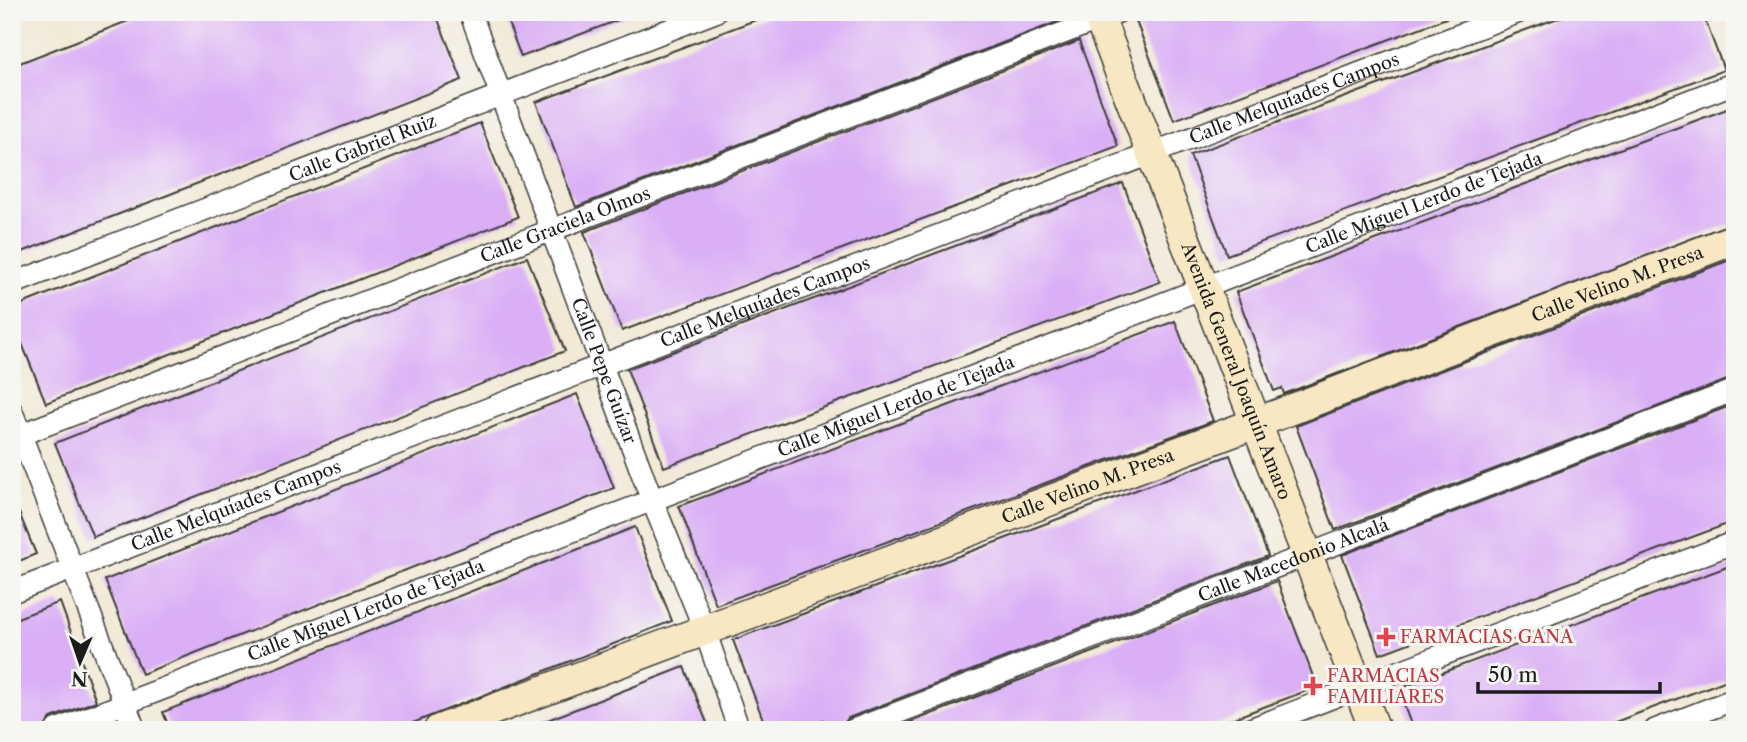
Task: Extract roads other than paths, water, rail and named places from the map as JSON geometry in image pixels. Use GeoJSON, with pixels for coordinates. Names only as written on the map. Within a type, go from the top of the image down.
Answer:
{"type":"FeatureCollection","features":[{"type":"Feature","properties":{"kind":"street","name":"Calle Pepe Guízar"},"geometry":{"type":"LineString","coordinates":[[470,12],[652,500],[704,628],[739,730]]}},
{"type":"Feature","properties":{"kind":"street","name":"Calle Gabriel Ruiz"},"geometry":{"type":"LineString","coordinates":[[12,284],[715,12]]}},
{"type":"Feature","properties":{"kind":"street","name":"Calle Melquíades Campos"},"geometry":{"type":"LineString","coordinates":[[12,592],[1519,12]]}},
{"type":"Feature","properties":{"kind":"street","name":"Avenida General Joaquín Amaro"},"geometry":{"type":"LineString","coordinates":[[1105,15],[1152,154],[1375,730]]}},
{"type":"Feature","properties":{"kind":"street","name":"Calle Graciela Olmos"},"geometry":{"type":"LineString","coordinates":[[17,436],[1105,15]]}},
{"type":"Feature","properties":{"kind":"street","name":"Calle Miguel Lerdo de Tejada"},"geometry":{"type":"LineString","coordinates":[[56,730],[1735,83]]}},
{"type":"Feature","properties":{"kind":"street","name":"Calle Velino M. Presa"},"geometry":{"type":"LineString","coordinates":[[439,730],[704,628],[1256,423],[1735,239]]}},
{"type":"Feature","properties":{"kind":"street","name":"Calle Macedonio Alcalá"},"geometry":{"type":"LineString","coordinates":[[853,730],[1735,390]]}},
{"type":"Feature","properties":{"kind":"street"},"geometry":{"type":"LineString","coordinates":[[12,412],[17,436],[135,730]]}},
{"type":"Feature","properties":{"kind":"street"},"geometry":{"type":"LineString","coordinates":[[1248,730],[1735,542]]}},
{"type":"Feature","properties":{"kind":"street"},"geometry":{"type":"LineString","coordinates":[[1655,730],[1735,699]]}},
{"type":"Feature","properties":{"kind":"place","name":"FARMACIAS GANA"},"geometry":{"type":"Point","coordinates":[1386,637]}},
{"type":"Feature","properties":{"kind":"place","name":"FARMACIAS FAMILIARES"},"geometry":{"type":"Point","coordinates":[1313,686]}}]}
